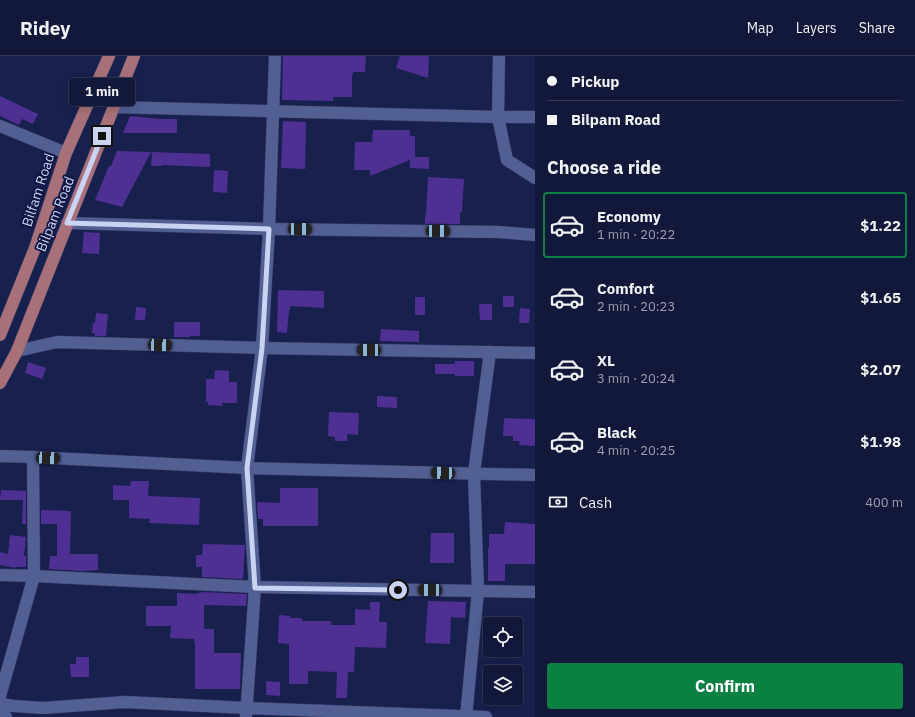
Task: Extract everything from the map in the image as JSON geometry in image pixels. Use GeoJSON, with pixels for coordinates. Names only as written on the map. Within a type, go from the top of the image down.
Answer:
{"type":"FeatureCollection","features":[{"type":"Feature","properties":{"kind":"main road","name":"Bilfam Road"},"geometry":{"type":"LineString","coordinates":[[0,335],[35,248],[66,153],[109,56]]}},
{"type":"Feature","properties":{"kind":"main road","name":"Bilpam Road"},"geometry":{"type":"LineString","coordinates":[[0,382],[17,350],[134,56]]}},
{"type":"Feature","properties":{"kind":"street"},"geometry":{"type":"LineString","coordinates":[[246,713],[255,588],[247,468],[262,348],[269,229],[275,56]]}},
{"type":"Feature","properties":{"kind":"street"},"geometry":{"type":"LineString","coordinates":[[499,56],[498,117],[507,160],[535,178]]}},
{"type":"Feature","properties":{"kind":"street"},"geometry":{"type":"LineString","coordinates":[[114,106],[535,117]]}},
{"type":"Feature","properties":{"kind":"street"},"geometry":{"type":"LineString","coordinates":[[0,126],[66,153]]}},
{"type":"Feature","properties":{"kind":"street"},"geometry":{"type":"LineString","coordinates":[[67,223],[269,229],[499,232],[535,235]]}},
{"type":"Feature","properties":{"kind":"street"},"geometry":{"type":"LineString","coordinates":[[17,350],[57,342],[262,348],[535,353]]}},
{"type":"Feature","properties":{"kind":"street"},"geometry":{"type":"LineString","coordinates":[[466,717],[478,591],[474,473],[490,352]]}},
{"type":"Feature","properties":{"kind":"street"},"geometry":{"type":"LineString","coordinates":[[0,456],[247,468],[535,475]]}},
{"type":"Feature","properties":{"kind":"street"},"geometry":{"type":"LineString","coordinates":[[0,696],[34,576],[33,457]]}},
{"type":"Feature","properties":{"kind":"street"},"geometry":{"type":"LineString","coordinates":[[0,575],[255,588],[535,592]]}},
{"type":"Feature","properties":{"kind":"street"},"geometry":{"type":"LineString","coordinates":[[0,704],[43,708],[125,702],[246,713],[486,717]]}},
{"type":"Feature","properties":{"kind":"street"},"geometry":{"type":"LineString","coordinates":[[0,707],[6,717]]}},
{"type":"Feature","properties":{"kind":"building"},"geometry":{"type":"Polygon","coordinates":[[[283,56],[366,56],[365,72],[353,72],[352,97],[333,97],[333,101],[282,100],[283,56]]]}},
{"type":"Feature","properties":{"kind":"building"},"geometry":{"type":"Polygon","coordinates":[[[400,56],[429,56],[428,78],[396,68],[400,56]]]}},
{"type":"Feature","properties":{"kind":"building"},"geometry":{"type":"Polygon","coordinates":[[[0,96],[38,114],[33,124],[22,119],[19,125],[0,116],[0,96]]]}},
{"type":"Feature","properties":{"kind":"building"},"geometry":{"type":"Polygon","coordinates":[[[130,116],[177,119],[177,133],[123,133],[130,116]]]}},
{"type":"Feature","properties":{"kind":"building"},"geometry":{"type":"Polygon","coordinates":[[[283,121],[306,122],[305,169],[281,168],[283,121]]]}},
{"type":"Feature","properties":{"kind":"building"},"geometry":{"type":"Polygon","coordinates":[[[373,130],[410,130],[410,136],[415,136],[415,157],[429,157],[429,169],[410,168],[410,160],[370,176],[370,170],[354,170],[355,142],[372,142],[373,130]]]}},
{"type":"Feature","properties":{"kind":"building"},"geometry":{"type":"Polygon","coordinates":[[[117,151],[151,152],[122,207],[95,200],[117,151]]]}},
{"type":"Feature","properties":{"kind":"building"},"geometry":{"type":"Polygon","coordinates":[[[152,152],[210,154],[210,167],[151,166],[152,152]]]}},
{"type":"Feature","properties":{"kind":"building"},"geometry":{"type":"Polygon","coordinates":[[[214,170],[228,171],[227,193],[213,192],[214,170]]]}},
{"type":"Feature","properties":{"kind":"building"},"geometry":{"type":"Polygon","coordinates":[[[428,177],[464,179],[460,224],[425,224],[428,177]]]}},
{"type":"Feature","properties":{"kind":"building"},"geometry":{"type":"Polygon","coordinates":[[[84,232],[100,233],[99,254],[82,253],[84,232]]]}},
{"type":"Feature","properties":{"kind":"building"},"geometry":{"type":"Polygon","coordinates":[[[278,290],[324,291],[324,308],[290,306],[287,333],[277,332],[278,290]]]}},
{"type":"Feature","properties":{"kind":"building"},"geometry":{"type":"Polygon","coordinates":[[[503,296],[514,296],[514,307],[503,307],[503,296]]]}},
{"type":"Feature","properties":{"kind":"building"},"geometry":{"type":"Polygon","coordinates":[[[415,297],[425,297],[425,315],[415,315],[415,297]]]}},
{"type":"Feature","properties":{"kind":"building"},"geometry":{"type":"Polygon","coordinates":[[[479,304],[492,304],[492,320],[480,320],[479,304]]]}},
{"type":"Feature","properties":{"kind":"building"},"geometry":{"type":"Polygon","coordinates":[[[136,307],[146,308],[145,320],[135,320],[136,307]]]}},
{"type":"Feature","properties":{"kind":"building"},"geometry":{"type":"Polygon","coordinates":[[[520,308],[530,309],[529,323],[519,323],[520,308]]]}},
{"type":"Feature","properties":{"kind":"building"},"geometry":{"type":"Polygon","coordinates":[[[96,313],[108,314],[106,336],[95,336],[95,333],[92,333],[96,313]]]}},
{"type":"Feature","properties":{"kind":"building"},"geometry":{"type":"Polygon","coordinates":[[[174,322],[200,322],[200,336],[174,337],[174,322]]]}},
{"type":"Feature","properties":{"kind":"building"},"geometry":{"type":"Polygon","coordinates":[[[381,329],[419,331],[419,342],[380,341],[381,329]]]}},
{"type":"Feature","properties":{"kind":"building"},"geometry":{"type":"Polygon","coordinates":[[[455,361],[474,361],[474,376],[435,374],[435,364],[455,364],[455,361]]]}},
{"type":"Feature","properties":{"kind":"building"},"geometry":{"type":"Polygon","coordinates":[[[28,362],[46,368],[42,379],[25,373],[28,362]]]}},
{"type":"Feature","properties":{"kind":"building"},"geometry":{"type":"Polygon","coordinates":[[[215,370],[229,371],[229,382],[237,382],[237,403],[222,403],[222,406],[208,405],[208,402],[206,402],[206,379],[214,379],[215,370]]]}},
{"type":"Feature","properties":{"kind":"building"},"geometry":{"type":"Polygon","coordinates":[[[377,396],[397,397],[397,408],[377,407],[377,396]]]}},
{"type":"Feature","properties":{"kind":"building"},"geometry":{"type":"Polygon","coordinates":[[[329,412],[359,413],[358,435],[347,434],[347,441],[335,441],[335,437],[328,436],[329,412]]]}},
{"type":"Feature","properties":{"kind":"building"},"geometry":{"type":"Polygon","coordinates":[[[504,418],[535,419],[535,446],[519,445],[520,441],[513,441],[513,436],[503,436],[504,418]]]}},
{"type":"Feature","properties":{"kind":"building"},"geometry":{"type":"Polygon","coordinates":[[[131,481],[149,481],[148,496],[200,498],[199,525],[149,523],[150,519],[129,518],[129,500],[113,500],[113,485],[130,486],[131,481]]]}},
{"type":"Feature","properties":{"kind":"building"},"geometry":{"type":"Polygon","coordinates":[[[280,488],[318,488],[318,526],[263,526],[263,519],[258,519],[257,502],[280,503],[280,488]]]}},
{"type":"Feature","properties":{"kind":"building"},"geometry":{"type":"Polygon","coordinates":[[[1,490],[26,491],[26,524],[22,524],[23,500],[0,500],[1,490]]]}},
{"type":"Feature","properties":{"kind":"building"},"geometry":{"type":"Polygon","coordinates":[[[41,510],[71,511],[70,554],[98,554],[98,570],[83,571],[49,569],[50,556],[57,556],[57,524],[41,524],[41,510]]]}},
{"type":"Feature","properties":{"kind":"building"},"geometry":{"type":"Polygon","coordinates":[[[505,522],[535,524],[535,564],[505,564],[505,581],[488,581],[489,534],[504,534],[505,522]]]}},
{"type":"Feature","properties":{"kind":"building"},"geometry":{"type":"Polygon","coordinates":[[[431,533],[454,533],[454,563],[430,563],[431,533]]]}},
{"type":"Feature","properties":{"kind":"building"},"geometry":{"type":"Polygon","coordinates":[[[10,535],[26,537],[24,556],[26,556],[26,567],[15,568],[0,565],[0,552],[8,554],[10,535]]]}},
{"type":"Feature","properties":{"kind":"building"},"geometry":{"type":"Polygon","coordinates":[[[203,544],[245,545],[243,579],[202,577],[202,567],[196,567],[196,555],[202,555],[203,544]]]}},
{"type":"Feature","properties":{"kind":"building"},"geometry":{"type":"Polygon","coordinates":[[[201,592],[247,594],[246,606],[204,605],[204,629],[214,629],[214,653],[241,653],[240,689],[195,689],[194,639],[170,638],[171,626],[146,626],[146,606],[177,606],[177,593],[197,594],[201,592]]]}},
{"type":"Feature","properties":{"kind":"building"},"geometry":{"type":"Polygon","coordinates":[[[428,601],[466,602],[465,618],[451,617],[450,644],[425,643],[428,601]]]}},
{"type":"Feature","properties":{"kind":"building"},"geometry":{"type":"Polygon","coordinates":[[[370,602],[380,602],[379,622],[387,622],[386,648],[355,647],[354,672],[348,672],[347,698],[336,698],[337,672],[308,671],[308,684],[289,684],[289,644],[278,643],[279,615],[290,616],[290,618],[302,618],[302,621],[331,621],[331,625],[355,625],[355,609],[370,610],[370,602]]]}},
{"type":"Feature","properties":{"kind":"building"},"geometry":{"type":"Polygon","coordinates":[[[76,657],[89,657],[89,677],[71,677],[70,664],[76,664],[76,657]]]}},
{"type":"Feature","properties":{"kind":"building"},"geometry":{"type":"Polygon","coordinates":[[[266,681],[280,682],[280,696],[266,695],[266,681]]]}},
{"type":"Feature","properties":{"kind":"route"},"geometry":{"type":"LineString","coordinates":[[102,136],[67,223],[269,229],[262,348],[247,468],[255,588],[398,590]]}}]}
